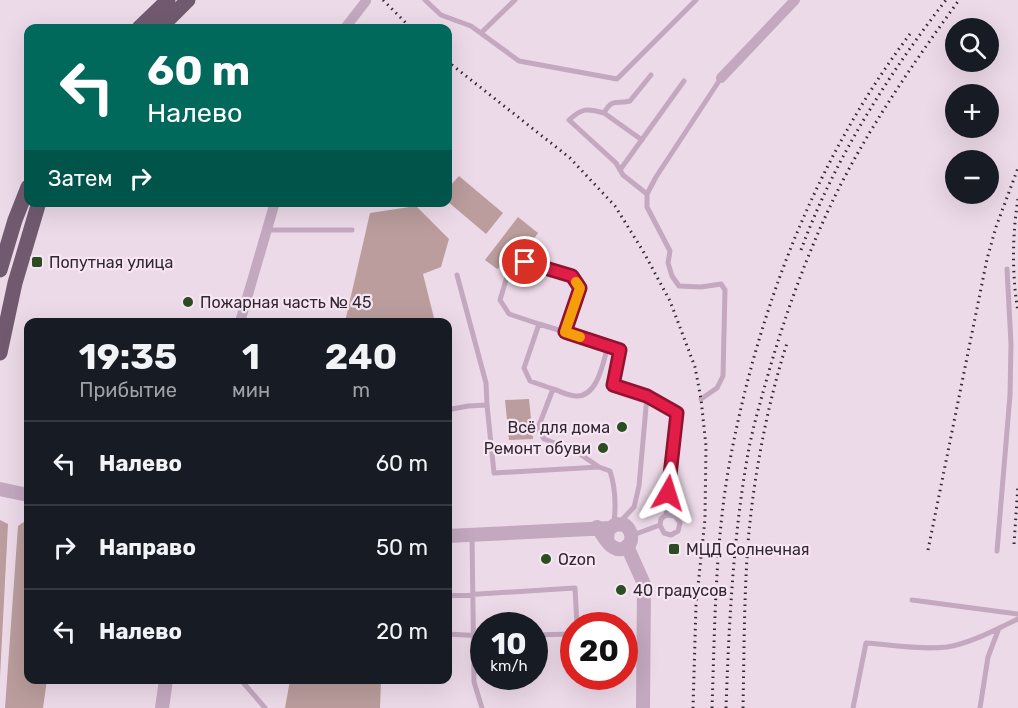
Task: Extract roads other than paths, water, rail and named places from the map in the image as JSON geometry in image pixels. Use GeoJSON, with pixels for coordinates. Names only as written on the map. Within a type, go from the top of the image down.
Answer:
{"type":"FeatureCollection","features":[{"type":"Feature","properties":{"kind":"main road"},"geometry":{"type":"LineString","coordinates":[[143,24],[168,0]]}},
{"type":"Feature","properties":{"kind":"main road"},"geometry":{"type":"LineString","coordinates":[[164,24],[188,0]]}},
{"type":"Feature","properties":{"kind":"main road"},"geometry":{"type":"LineString","coordinates":[[0,270],[24,198]]}},
{"type":"Feature","properties":{"kind":"main road"},"geometry":{"type":"LineString","coordinates":[[0,352],[13,293],[38,207]]}},
{"type":"Feature","properties":{"kind":"street"},"geometry":{"type":"LineString","coordinates":[[721,78],[795,0]]}},
{"type":"Feature","properties":{"kind":"street"},"geometry":{"type":"LineString","coordinates":[[348,24],[366,1]]}},
{"type":"Feature","properties":{"kind":"street"},"geometry":{"type":"LineString","coordinates":[[241,318],[273,207]]}},
{"type":"Feature","properties":{"kind":"street"},"geometry":{"type":"LineString","coordinates":[[0,489],[24,494]]}},
{"type":"Feature","properties":{"kind":"street"},"geometry":{"type":"LineString","coordinates":[[452,536],[628,527],[630,541],[644,584],[643,708]]}},
{"type":"Feature","properties":{"kind":"street"},"geometry":{"type":"LineString","coordinates":[[609,529],[610,546],[616,549],[630,541]]}},
{"type":"Feature","properties":{"kind":"street"},"geometry":{"type":"LineString","coordinates":[[162,708],[165,684]]}},
{"type":"Feature","properties":{"kind":"lane"},"geometry":{"type":"LineString","coordinates":[[425,0],[441,15],[471,26],[519,61],[617,79],[696,0]]}},
{"type":"Feature","properties":{"kind":"lane"},"geometry":{"type":"LineString","coordinates":[[481,33],[515,0]]}},
{"type":"Feature","properties":{"kind":"lane"},"geometry":{"type":"LineString","coordinates":[[604,113],[609,104],[616,101],[630,101],[651,75]]}},
{"type":"Feature","properties":{"kind":"lane"},"geometry":{"type":"LineString","coordinates":[[701,399],[717,388],[723,376],[725,290],[721,284],[701,288],[679,286],[672,276],[668,263],[670,251],[647,207],[647,194],[721,78]]}},
{"type":"Feature","properties":{"kind":"lane"},"geometry":{"type":"LineString","coordinates":[[620,170],[684,81]]}},
{"type":"Feature","properties":{"kind":"lane"},"geometry":{"type":"LineString","coordinates":[[642,140],[604,113],[589,108],[577,113],[569,120],[616,163],[623,174],[647,194]]}},
{"type":"Feature","properties":{"kind":"lane"},"geometry":{"type":"LineString","coordinates":[[266,230],[352,230]]}},
{"type":"Feature","properties":{"kind":"lane"},"geometry":{"type":"LineString","coordinates":[[565,332],[580,288],[572,276],[525,262],[509,270],[500,300],[509,314],[620,350],[613,385],[647,396],[677,413],[666,515],[660,525],[666,534],[674,534],[678,531],[680,523],[678,518],[666,515]]}},
{"type":"Feature","properties":{"kind":"lane"},"geometry":{"type":"LineString","coordinates":[[998,551],[1010,395],[1011,344],[1007,269]]}},
{"type":"Feature","properties":{"kind":"lane"},"geometry":{"type":"LineString","coordinates":[[457,275],[486,383],[494,473],[599,467]]}},
{"type":"Feature","properties":{"kind":"lane"},"geometry":{"type":"LineString","coordinates":[[539,324],[524,368],[530,381],[576,396],[587,394],[595,385],[608,346]]}},
{"type":"Feature","properties":{"kind":"lane"},"geometry":{"type":"LineString","coordinates":[[553,388],[538,428],[544,439],[574,450],[599,467],[610,471],[615,486],[616,508],[609,529]]}},
{"type":"Feature","properties":{"kind":"lane"},"geometry":{"type":"LineString","coordinates":[[1010,395],[1018,394]]}},
{"type":"Feature","properties":{"kind":"lane"},"geometry":{"type":"LineString","coordinates":[[609,529],[634,507],[639,486],[647,396]]}},
{"type":"Feature","properties":{"kind":"lane"},"geometry":{"type":"LineString","coordinates":[[452,409],[487,405]]}},
{"type":"Feature","properties":{"kind":"lane"},"geometry":{"type":"LineString","coordinates":[[630,541],[660,525]]}},
{"type":"Feature","properties":{"kind":"lane"},"geometry":{"type":"LineString","coordinates":[[472,534],[473,612]]}},
{"type":"Feature","properties":{"kind":"lane"},"geometry":{"type":"LineString","coordinates":[[452,596],[575,588],[576,612]]}},
{"type":"Feature","properties":{"kind":"lane"},"geometry":{"type":"LineString","coordinates":[[912,600],[1018,614]]}},
{"type":"Feature","properties":{"kind":"lane"},"geometry":{"type":"LineString","coordinates":[[853,708],[866,643],[932,648],[949,646],[975,639],[1018,619]]}},
{"type":"Feature","properties":{"kind":"lane"},"geometry":{"type":"LineString","coordinates":[[980,708],[988,657],[999,628]]}},
{"type":"Feature","properties":{"kind":"lane"},"geometry":{"type":"LineString","coordinates":[[452,634],[470,636]]}},
{"type":"Feature","properties":{"kind":"lane"},"geometry":{"type":"LineString","coordinates":[[638,659],[644,658]]}},
{"type":"Feature","properties":{"kind":"lane"},"geometry":{"type":"LineString","coordinates":[[244,684],[265,708]]}},
{"type":"Feature","properties":{"kind":"lane"},"geometry":{"type":"LineString","coordinates":[[476,690],[482,708]]}},
{"type":"Feature","properties":{"kind":"railway"},"geometry":{"type":"LineString","coordinates":[[383,0],[407,24]]}},
{"type":"Feature","properties":{"kind":"railway"},"geometry":{"type":"LineString","coordinates":[[801,250],[814,217],[846,151],[903,58],[946,0]]}},
{"type":"Feature","properties":{"kind":"railway"},"geometry":{"type":"LineString","coordinates":[[726,708],[732,583],[742,490],[754,426],[783,325],[817,235],[850,167],[894,93],[959,0]]}},
{"type":"Feature","properties":{"kind":"railway"},"geometry":{"type":"LineString","coordinates":[[712,708],[717,581],[726,486],[743,399],[758,343],[796,234],[820,181],[847,130],[877,81],[910,34]]}},
{"type":"Feature","properties":{"kind":"railway"},"geometry":{"type":"LineString","coordinates":[[452,65],[570,158],[615,206],[670,301],[695,367],[706,446],[705,519],[696,605],[693,708]]}},
{"type":"Feature","properties":{"kind":"railway"},"geometry":{"type":"LineString","coordinates":[[928,550],[987,259],[1018,168]]}},
{"type":"Feature","properties":{"kind":"railway"},"geometry":{"type":"LineString","coordinates":[[1018,199],[1014,256],[1018,312]]}},
{"type":"Feature","properties":{"kind":"railway"},"geometry":{"type":"LineString","coordinates":[[743,708],[746,577],[752,505],[766,422],[787,343]]}},
{"type":"Feature","properties":{"kind":"railway"},"geometry":{"type":"LineString","coordinates":[[1014,544],[1018,485]]}},
{"type":"Feature","properties":{"kind":"place","name":"Попутная улица"},"geometry":{"type":"Point","coordinates":[37,262]}},
{"type":"Feature","properties":{"kind":"place","name":"Пожарная часть № 45"},"geometry":{"type":"Point","coordinates":[188,302]}},
{"type":"Feature","properties":{"kind":"place","name":"Всё для дома"},"geometry":{"type":"Point","coordinates":[622,427]}},
{"type":"Feature","properties":{"kind":"place","name":"Ремонт обуви"},"geometry":{"type":"Point","coordinates":[603,448]}},
{"type":"Feature","properties":{"kind":"place","name":"МЦД Солнечная"},"geometry":{"type":"Point","coordinates":[674,549]}},
{"type":"Feature","properties":{"kind":"place","name":"Ozon"},"geometry":{"type":"Point","coordinates":[546,559]}},
{"type":"Feature","properties":{"kind":"place","name":"40 градусов"},"geometry":{"type":"Point","coordinates":[621,590]}}]}
